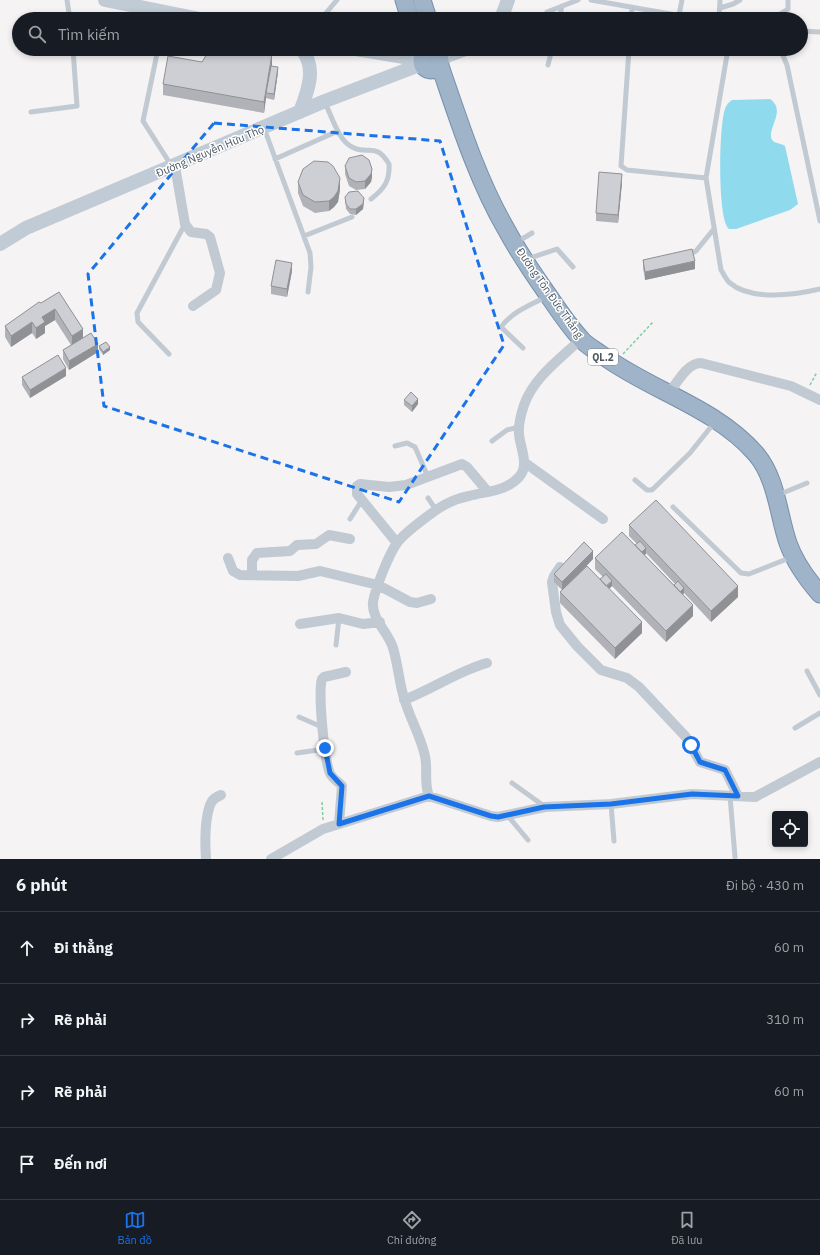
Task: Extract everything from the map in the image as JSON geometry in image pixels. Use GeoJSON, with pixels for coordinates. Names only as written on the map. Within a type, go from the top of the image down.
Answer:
{"type":"FeatureCollection","features":[{"type":"Feature","properties":{"kind":"highway"},"geometry":{"type":"LineString","coordinates":[[404,0],[408,12]]}},
{"type":"Feature","properties":{"kind":"highway"},"geometry":{"type":"LineString","coordinates":[[422,0],[426,12]]}},
{"type":"Feature","properties":{"kind":"highway","name":"Đường Tôn Đức Thắng"},"geometry":{"type":"LineString","coordinates":[[431,57],[480,174],[505,228],[549,296],[581,339],[615,364],[715,420],[740,438],[757,455],[766,468],[793,557],[800,570],[820,594]]}},
{"type":"Feature","properties":{"kind":"main road"},"geometry":{"type":"LineString","coordinates":[[105,0],[150,12]]}},
{"type":"Feature","properties":{"kind":"main road"},"geometry":{"type":"LineString","coordinates":[[504,12],[508,0]]}},
{"type":"Feature","properties":{"kind":"main road"},"geometry":{"type":"LineString","coordinates":[[300,112],[308,88],[310,76],[306,56]]}},
{"type":"Feature","properties":{"kind":"main road","name":"Đường Nguyễn Hữu Thọ"},"geometry":{"type":"LineString","coordinates":[[0,244],[26,228],[174,167],[324,101],[431,57]]}},
{"type":"Feature","properties":{"kind":"street"},"geometry":{"type":"LineString","coordinates":[[174,167],[185,224],[192,232],[206,234],[210,237],[220,273],[216,290],[193,306]]}},
{"type":"Feature","properties":{"kind":"street"},"geometry":{"type":"LineString","coordinates":[[429,796],[425,784],[427,772],[424,751],[404,700],[392,642],[373,607],[378,584],[397,543],[436,510],[468,496],[497,491],[518,478],[523,471],[524,462],[519,427],[524,403],[538,381],[548,369],[581,339]]}},
{"type":"Feature","properties":{"kind":"street"},"geometry":{"type":"LineString","coordinates":[[669,393],[695,363],[791,386],[820,400]]}},
{"type":"Feature","properties":{"kind":"street"},"geometry":{"type":"LineString","coordinates":[[524,462],[602,519]]}},
{"type":"Feature","properties":{"kind":"street"},"geometry":{"type":"LineString","coordinates":[[397,543],[362,500],[356,490],[360,484],[396,487],[406,485],[462,464],[467,467],[488,492]]}},
{"type":"Feature","properties":{"kind":"street"},"geometry":{"type":"LineString","coordinates":[[252,576],[252,560],[257,553],[290,551],[297,545],[316,544],[329,535],[350,540]]}},
{"type":"Feature","properties":{"kind":"street"},"geometry":{"type":"LineString","coordinates":[[228,558],[236,574],[252,576],[298,576],[320,571],[378,584],[410,602],[417,603],[431,599]]}},
{"type":"Feature","properties":{"kind":"street"},"geometry":{"type":"LineString","coordinates":[[560,567],[552,582],[560,625],[568,636],[591,662],[601,670],[627,678],[639,686],[686,737],[700,762],[725,770],[734,796]]}},
{"type":"Feature","properties":{"kind":"street"},"geometry":{"type":"LineString","coordinates":[[300,624],[339,618],[363,624],[380,622]]}},
{"type":"Feature","properties":{"kind":"street"},"geometry":{"type":"LineString","coordinates":[[404,700],[443,683],[461,671],[487,663]]}},
{"type":"Feature","properties":{"kind":"street"},"geometry":{"type":"LineString","coordinates":[[339,824],[342,786],[330,773],[322,727],[320,687],[322,679],[346,672]]}},
{"type":"Feature","properties":{"kind":"street"},"geometry":{"type":"LineString","coordinates":[[271,859],[323,829],[429,796],[491,816],[508,816],[544,807],[611,804],[692,794],[755,797],[763,795],[820,762]]}},
{"type":"Feature","properties":{"kind":"street"},"geometry":{"type":"LineString","coordinates":[[206,859],[207,822],[210,804],[214,799],[221,795]]}},
{"type":"Feature","properties":{"kind":"lane"},"geometry":{"type":"LineString","coordinates":[[67,0],[69,12]]}},
{"type":"Feature","properties":{"kind":"lane"},"geometry":{"type":"LineString","coordinates":[[327,12],[337,0]]}},
{"type":"Feature","properties":{"kind":"lane"},"geometry":{"type":"LineString","coordinates":[[547,12],[578,0]]}},
{"type":"Feature","properties":{"kind":"lane"},"geometry":{"type":"LineString","coordinates":[[591,0],[661,12]]}},
{"type":"Feature","properties":{"kind":"lane"},"geometry":{"type":"LineString","coordinates":[[680,12],[682,0]]}},
{"type":"Feature","properties":{"kind":"lane"},"geometry":{"type":"LineString","coordinates":[[720,0],[720,12]]}},
{"type":"Feature","properties":{"kind":"lane"},"geometry":{"type":"LineString","coordinates":[[720,8],[740,0]]}},
{"type":"Feature","properties":{"kind":"lane"},"geometry":{"type":"LineString","coordinates":[[783,12],[788,9],[788,0]]}},
{"type":"Feature","properties":{"kind":"lane"},"geometry":{"type":"LineString","coordinates":[[561,12],[562,6]]}},
{"type":"Feature","properties":{"kind":"lane"},"geometry":{"type":"LineString","coordinates":[[632,7],[632,12]]}},
{"type":"Feature","properties":{"kind":"lane"},"geometry":{"type":"LineString","coordinates":[[808,31],[820,32]]}},
{"type":"Feature","properties":{"kind":"lane"},"geometry":{"type":"LineString","coordinates":[[31,112],[77,106],[73,56]]}},
{"type":"Feature","properties":{"kind":"lane"},"geometry":{"type":"LineString","coordinates":[[157,56],[143,121],[174,167]]}},
{"type":"Feature","properties":{"kind":"lane"},"geometry":{"type":"LineString","coordinates":[[548,65],[550,56]]}},
{"type":"Feature","properties":{"kind":"lane"},"geometry":{"type":"LineString","coordinates":[[629,56],[622,166],[627,170],[706,178]]}},
{"type":"Feature","properties":{"kind":"lane"},"geometry":{"type":"LineString","coordinates":[[727,56],[706,178],[713,230],[721,270],[728,282],[738,289],[768,295],[802,293],[820,289]]}},
{"type":"Feature","properties":{"kind":"lane"},"geometry":{"type":"LineString","coordinates":[[783,56],[787,65],[820,221]]}},
{"type":"Feature","properties":{"kind":"lane"},"geometry":{"type":"LineString","coordinates":[[324,101],[338,132],[346,143],[352,148],[380,153],[389,164],[387,182],[382,190],[371,200]]}},
{"type":"Feature","properties":{"kind":"lane"},"geometry":{"type":"LineString","coordinates":[[264,127],[310,253],[311,267],[308,292]]}},
{"type":"Feature","properties":{"kind":"lane"},"geometry":{"type":"LineString","coordinates":[[276,160],[338,132]]}},
{"type":"Feature","properties":{"kind":"lane"},"geometry":{"type":"LineString","coordinates":[[304,236],[352,217]]}},
{"type":"Feature","properties":{"kind":"lane"},"geometry":{"type":"LineString","coordinates":[[169,354],[138,322],[137,313],[185,224]]}},
{"type":"Feature","properties":{"kind":"lane"},"geometry":{"type":"LineString","coordinates":[[685,256],[696,251],[713,230]]}},
{"type":"Feature","properties":{"kind":"lane"},"geometry":{"type":"LineString","coordinates":[[514,243],[532,233]]}},
{"type":"Feature","properties":{"kind":"lane"},"geometry":{"type":"LineString","coordinates":[[525,260],[551,249],[557,249],[573,267]]}},
{"type":"Feature","properties":{"kind":"lane"},"geometry":{"type":"LineString","coordinates":[[523,348],[501,326],[507,319],[519,311],[549,296]]}},
{"type":"Feature","properties":{"kind":"lane"},"geometry":{"type":"LineString","coordinates":[[635,480],[647,490],[652,490],[690,454],[715,420]]}},
{"type":"Feature","properties":{"kind":"lane"},"geometry":{"type":"LineString","coordinates":[[492,441],[507,430],[519,427]]}},
{"type":"Feature","properties":{"kind":"lane"},"geometry":{"type":"LineString","coordinates":[[396,446],[407,443],[415,447],[428,477]]}},
{"type":"Feature","properties":{"kind":"lane"},"geometry":{"type":"LineString","coordinates":[[775,496],[807,482]]}},
{"type":"Feature","properties":{"kind":"lane"},"geometry":{"type":"LineString","coordinates":[[428,498],[436,510]]}},
{"type":"Feature","properties":{"kind":"lane"},"geometry":{"type":"LineString","coordinates":[[350,520],[362,500]]}},
{"type":"Feature","properties":{"kind":"lane"},"geometry":{"type":"LineString","coordinates":[[673,507],[740,573],[748,574],[793,557]]}},
{"type":"Feature","properties":{"kind":"lane"},"geometry":{"type":"LineString","coordinates":[[336,645],[339,618]]}},
{"type":"Feature","properties":{"kind":"lane"},"geometry":{"type":"LineString","coordinates":[[807,671],[820,696]]}},
{"type":"Feature","properties":{"kind":"lane"},"geometry":{"type":"LineString","coordinates":[[795,728],[820,713]]}},
{"type":"Feature","properties":{"kind":"lane"},"geometry":{"type":"LineString","coordinates":[[300,717],[322,727]]}},
{"type":"Feature","properties":{"kind":"lane"},"geometry":{"type":"LineString","coordinates":[[297,753],[325,748]]}},
{"type":"Feature","properties":{"kind":"lane"},"geometry":{"type":"LineString","coordinates":[[512,783],[544,807]]}},
{"type":"Feature","properties":{"kind":"lane"},"geometry":{"type":"LineString","coordinates":[[734,796],[735,857]]}},
{"type":"Feature","properties":{"kind":"lane"},"geometry":{"type":"LineString","coordinates":[[611,804],[614,841]]}},
{"type":"Feature","properties":{"kind":"lane"},"geometry":{"type":"LineString","coordinates":[[508,816],[528,840]]}},
{"type":"Feature","properties":{"kind":"path"},"geometry":{"type":"LineString","coordinates":[[615,364],[653,322]]}},
{"type":"Feature","properties":{"kind":"path"},"geometry":{"type":"LineString","coordinates":[[806,392],[817,372]]}},
{"type":"Feature","properties":{"kind":"path"},"geometry":{"type":"LineString","coordinates":[[322,802],[323,829]]}},
{"type":"Feature","properties":{"kind":"highlighted area"},"geometry":{"type":"Polygon","coordinates":[[[214,123],[440,141],[504,345],[399,502],[104,406],[88,274],[214,123]]]}},
{"type":"Feature","properties":{"kind":"water"},"geometry":{"type":"Polygon","coordinates":[[[770,99],[775,104],[777,109],[771,137],[776,143],[785,146],[798,204],[790,210],[736,229],[729,229],[725,222],[722,209],[720,172],[721,133],[725,109],[732,100],[770,99]]]}},
{"type":"Feature","properties":{"kind":"building"},"geometry":{"type":"Polygon","coordinates":[[[168,56],[202,62],[206,56],[272,56],[264,102],[163,84],[168,56]]]}},
{"type":"Feature","properties":{"kind":"building"},"geometry":{"type":"Polygon","coordinates":[[[271,66],[278,67],[274,94],[266,93],[271,66]]]}},
{"type":"Feature","properties":{"kind":"building"},"geometry":{"type":"Polygon","coordinates":[[[362,155],[369,160],[372,169],[371,174],[365,181],[356,182],[349,178],[345,166],[349,158],[362,155]]]}},
{"type":"Feature","properties":{"kind":"building"},"geometry":{"type":"Polygon","coordinates":[[[314,161],[328,162],[333,166],[340,178],[338,191],[329,201],[315,202],[303,195],[298,182],[303,169],[314,161]]]}},
{"type":"Feature","properties":{"kind":"building"},"geometry":{"type":"Polygon","coordinates":[[[599,172],[622,174],[618,215],[596,213],[599,172]]]}},
{"type":"Feature","properties":{"kind":"building"},"geometry":{"type":"Polygon","coordinates":[[[358,191],[364,198],[363,204],[356,209],[350,209],[346,204],[345,197],[349,192],[358,191]]]}},
{"type":"Feature","properties":{"kind":"building"},"geometry":{"type":"Polygon","coordinates":[[[692,249],[695,261],[645,272],[643,260],[692,249]]]}},
{"type":"Feature","properties":{"kind":"building"},"geometry":{"type":"Polygon","coordinates":[[[276,260],[292,263],[287,289],[271,286],[276,260]]]}},
{"type":"Feature","properties":{"kind":"building"},"geometry":{"type":"Polygon","coordinates":[[[59,292],[83,329],[72,336],[55,309],[42,317],[45,322],[36,328],[32,322],[11,336],[5,326],[39,302],[41,303],[59,292]]]}},
{"type":"Feature","properties":{"kind":"building"},"geometry":{"type":"Polygon","coordinates":[[[91,333],[98,344],[69,361],[63,350],[91,333]]]}},
{"type":"Feature","properties":{"kind":"building"},"geometry":{"type":"Polygon","coordinates":[[[106,342],[110,347],[103,352],[99,346],[106,342]]]}},
{"type":"Feature","properties":{"kind":"building"},"geometry":{"type":"Polygon","coordinates":[[[58,355],[66,368],[30,390],[22,377],[58,355]]]}},
{"type":"Feature","properties":{"kind":"building"},"geometry":{"type":"Polygon","coordinates":[[[411,392],[418,399],[412,406],[404,400],[411,392]]]}},
{"type":"Feature","properties":{"kind":"building"},"geometry":{"type":"Polygon","coordinates":[[[656,500],[738,586],[711,611],[629,525],[656,500]]]}},
{"type":"Feature","properties":{"kind":"building"},"geometry":{"type":"Polygon","coordinates":[[[622,532],[693,605],[666,631],[595,558],[622,532]]]}},
{"type":"Feature","properties":{"kind":"building"},"geometry":{"type":"Polygon","coordinates":[[[640,541],[646,548],[642,552],[635,545],[640,541]]]}},
{"type":"Feature","properties":{"kind":"building"},"geometry":{"type":"Polygon","coordinates":[[[584,542],[593,551],[562,582],[554,574],[584,542]]]}},
{"type":"Feature","properties":{"kind":"building"},"geometry":{"type":"Polygon","coordinates":[[[587,566],[642,622],[615,648],[560,592],[587,566]]]}},
{"type":"Feature","properties":{"kind":"building"},"geometry":{"type":"Polygon","coordinates":[[[606,574],[612,581],[606,586],[600,579],[606,574]]]}},
{"type":"Feature","properties":{"kind":"building"},"geometry":{"type":"Polygon","coordinates":[[[678,581],[684,588],[680,592],[674,585],[678,581]]]}},
{"type":"Feature","properties":{"kind":"route"},"geometry":{"type":"LineString","coordinates":[[325,748],[331,776],[342,785],[339,824],[429,796],[491,816],[504,817],[544,807],[592,806],[692,794],[738,796],[725,770],[700,762],[691,745]]}}]}
